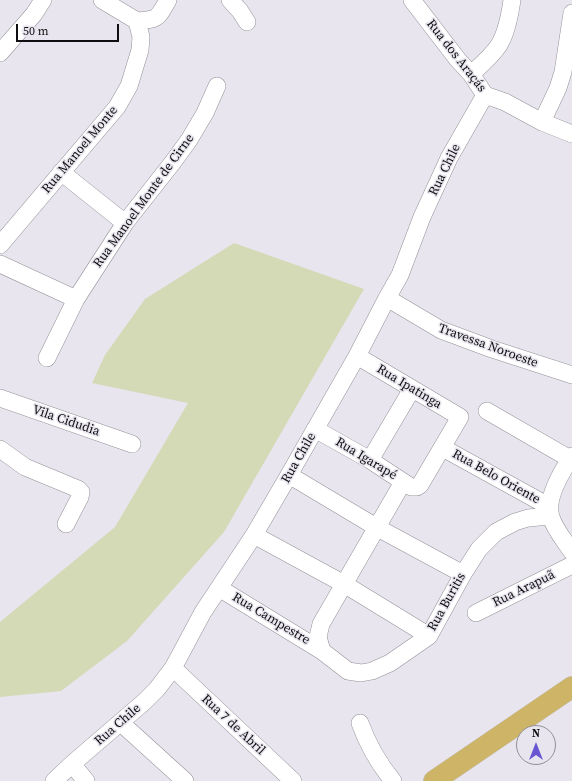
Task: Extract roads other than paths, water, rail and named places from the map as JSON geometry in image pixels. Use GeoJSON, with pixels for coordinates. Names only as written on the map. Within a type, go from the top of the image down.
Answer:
{"type":"FeatureCollection","features":[{"type":"Feature","properties":{"kind":"main road"},"geometry":{"type":"LineString","coordinates":[[434,781],[570,694]]}},
{"type":"Feature","properties":{"kind":"street"},"geometry":{"type":"LineString","coordinates":[[0,53],[34,14],[43,0]]}},
{"type":"Feature","properties":{"kind":"street"},"geometry":{"type":"LineString","coordinates":[[102,0],[137,21],[152,20],[160,15],[168,0]]}},
{"type":"Feature","properties":{"kind":"street"},"geometry":{"type":"LineString","coordinates":[[230,0],[247,22]]}},
{"type":"Feature","properties":{"kind":"street","name":"Rua dos Araçás"},"geometry":{"type":"LineString","coordinates":[[412,0],[458,60],[471,74],[485,95],[505,102],[542,122],[572,134]]}},
{"type":"Feature","properties":{"kind":"street"},"geometry":{"type":"LineString","coordinates":[[471,74],[493,53],[500,44],[506,29],[512,0]]}},
{"type":"Feature","properties":{"kind":"street"},"geometry":{"type":"LineString","coordinates":[[542,122],[558,88],[563,72],[572,13]]}},
{"type":"Feature","properties":{"kind":"street","name":"Rua Manoel Monte"},"geometry":{"type":"LineString","coordinates":[[0,245],[100,126],[112,114],[130,86],[140,50],[141,37],[137,21]]}},
{"type":"Feature","properties":{"kind":"street","name":"Rua Manoel Monte de Cirne"},"geometry":{"type":"LineString","coordinates":[[47,358],[76,299],[126,223],[185,146],[205,113],[218,86]]}},
{"type":"Feature","properties":{"kind":"street","name":"Rua Chile"},"geometry":{"type":"LineString","coordinates":[[54,781],[121,723],[157,689],[173,668],[203,612],[254,535],[357,356],[386,298],[400,275],[422,217],[449,158],[485,95]]}},
{"type":"Feature","properties":{"kind":"street"},"geometry":{"type":"LineString","coordinates":[[61,172],[126,223]]}},
{"type":"Feature","properties":{"kind":"street"},"geometry":{"type":"LineString","coordinates":[[0,264],[76,299]]}},
{"type":"Feature","properties":{"kind":"street","name":"Travessa Noroeste"},"geometry":{"type":"LineString","coordinates":[[386,298],[442,330],[486,347],[572,375]]}},
{"type":"Feature","properties":{"kind":"street","name":"Rua Ipatinga"},"geometry":{"type":"LineString","coordinates":[[357,356],[460,417],[443,448]]}},
{"type":"Feature","properties":{"kind":"street"},"geometry":{"type":"LineString","coordinates":[[370,460],[412,389]]}},
{"type":"Feature","properties":{"kind":"street","name":"Vila Cidudia"},"geometry":{"type":"LineString","coordinates":[[0,398],[132,444]]}},
{"type":"Feature","properties":{"kind":"street"},"geometry":{"type":"LineString","coordinates":[[488,411],[571,458],[551,498],[550,511],[572,552]]}},
{"type":"Feature","properties":{"kind":"street","name":"Rua Igarapé"},"geometry":{"type":"LineString","coordinates":[[315,429],[370,460],[410,485]]}},
{"type":"Feature","properties":{"kind":"street"},"geometry":{"type":"LineString","coordinates":[[322,651],[318,637],[321,624],[376,527],[410,485],[420,486],[443,448]]}},
{"type":"Feature","properties":{"kind":"street","name":"Rua Belo Oriente"},"geometry":{"type":"LineString","coordinates":[[443,448],[550,511]]}},
{"type":"Feature","properties":{"kind":"street"},"geometry":{"type":"LineString","coordinates":[[0,450],[25,467],[78,489],[81,492],[80,497],[66,524]]}},
{"type":"Feature","properties":{"kind":"street"},"geometry":{"type":"LineString","coordinates":[[289,475],[376,527],[463,574]]}},
{"type":"Feature","properties":{"kind":"street","name":"Rua Buritis"},"geometry":{"type":"LineString","coordinates":[[322,651],[348,671],[361,673],[372,671],[390,664],[429,636],[479,548],[496,532],[515,522],[550,511]]}},
{"type":"Feature","properties":{"kind":"street"},"geometry":{"type":"LineString","coordinates":[[254,535],[344,584],[429,636]]}},
{"type":"Feature","properties":{"kind":"street","name":"Rua Arapuã"},"geometry":{"type":"LineString","coordinates":[[476,613],[572,565]]}},
{"type":"Feature","properties":{"kind":"street","name":"Rua Campestre"},"geometry":{"type":"LineString","coordinates":[[219,588],[322,651]]}},
{"type":"Feature","properties":{"kind":"street","name":"Rua 7 de Abril"},"geometry":{"type":"LineString","coordinates":[[173,668],[292,781]]}},
{"type":"Feature","properties":{"kind":"street"},"geometry":{"type":"LineString","coordinates":[[121,723],[184,781]]}},
{"type":"Feature","properties":{"kind":"street"},"geometry":{"type":"LineString","coordinates":[[360,723],[368,744],[381,767],[393,781]]}},
{"type":"Feature","properties":{"kind":"street"},"geometry":{"type":"LineString","coordinates":[[72,764],[86,781]]}}]}
